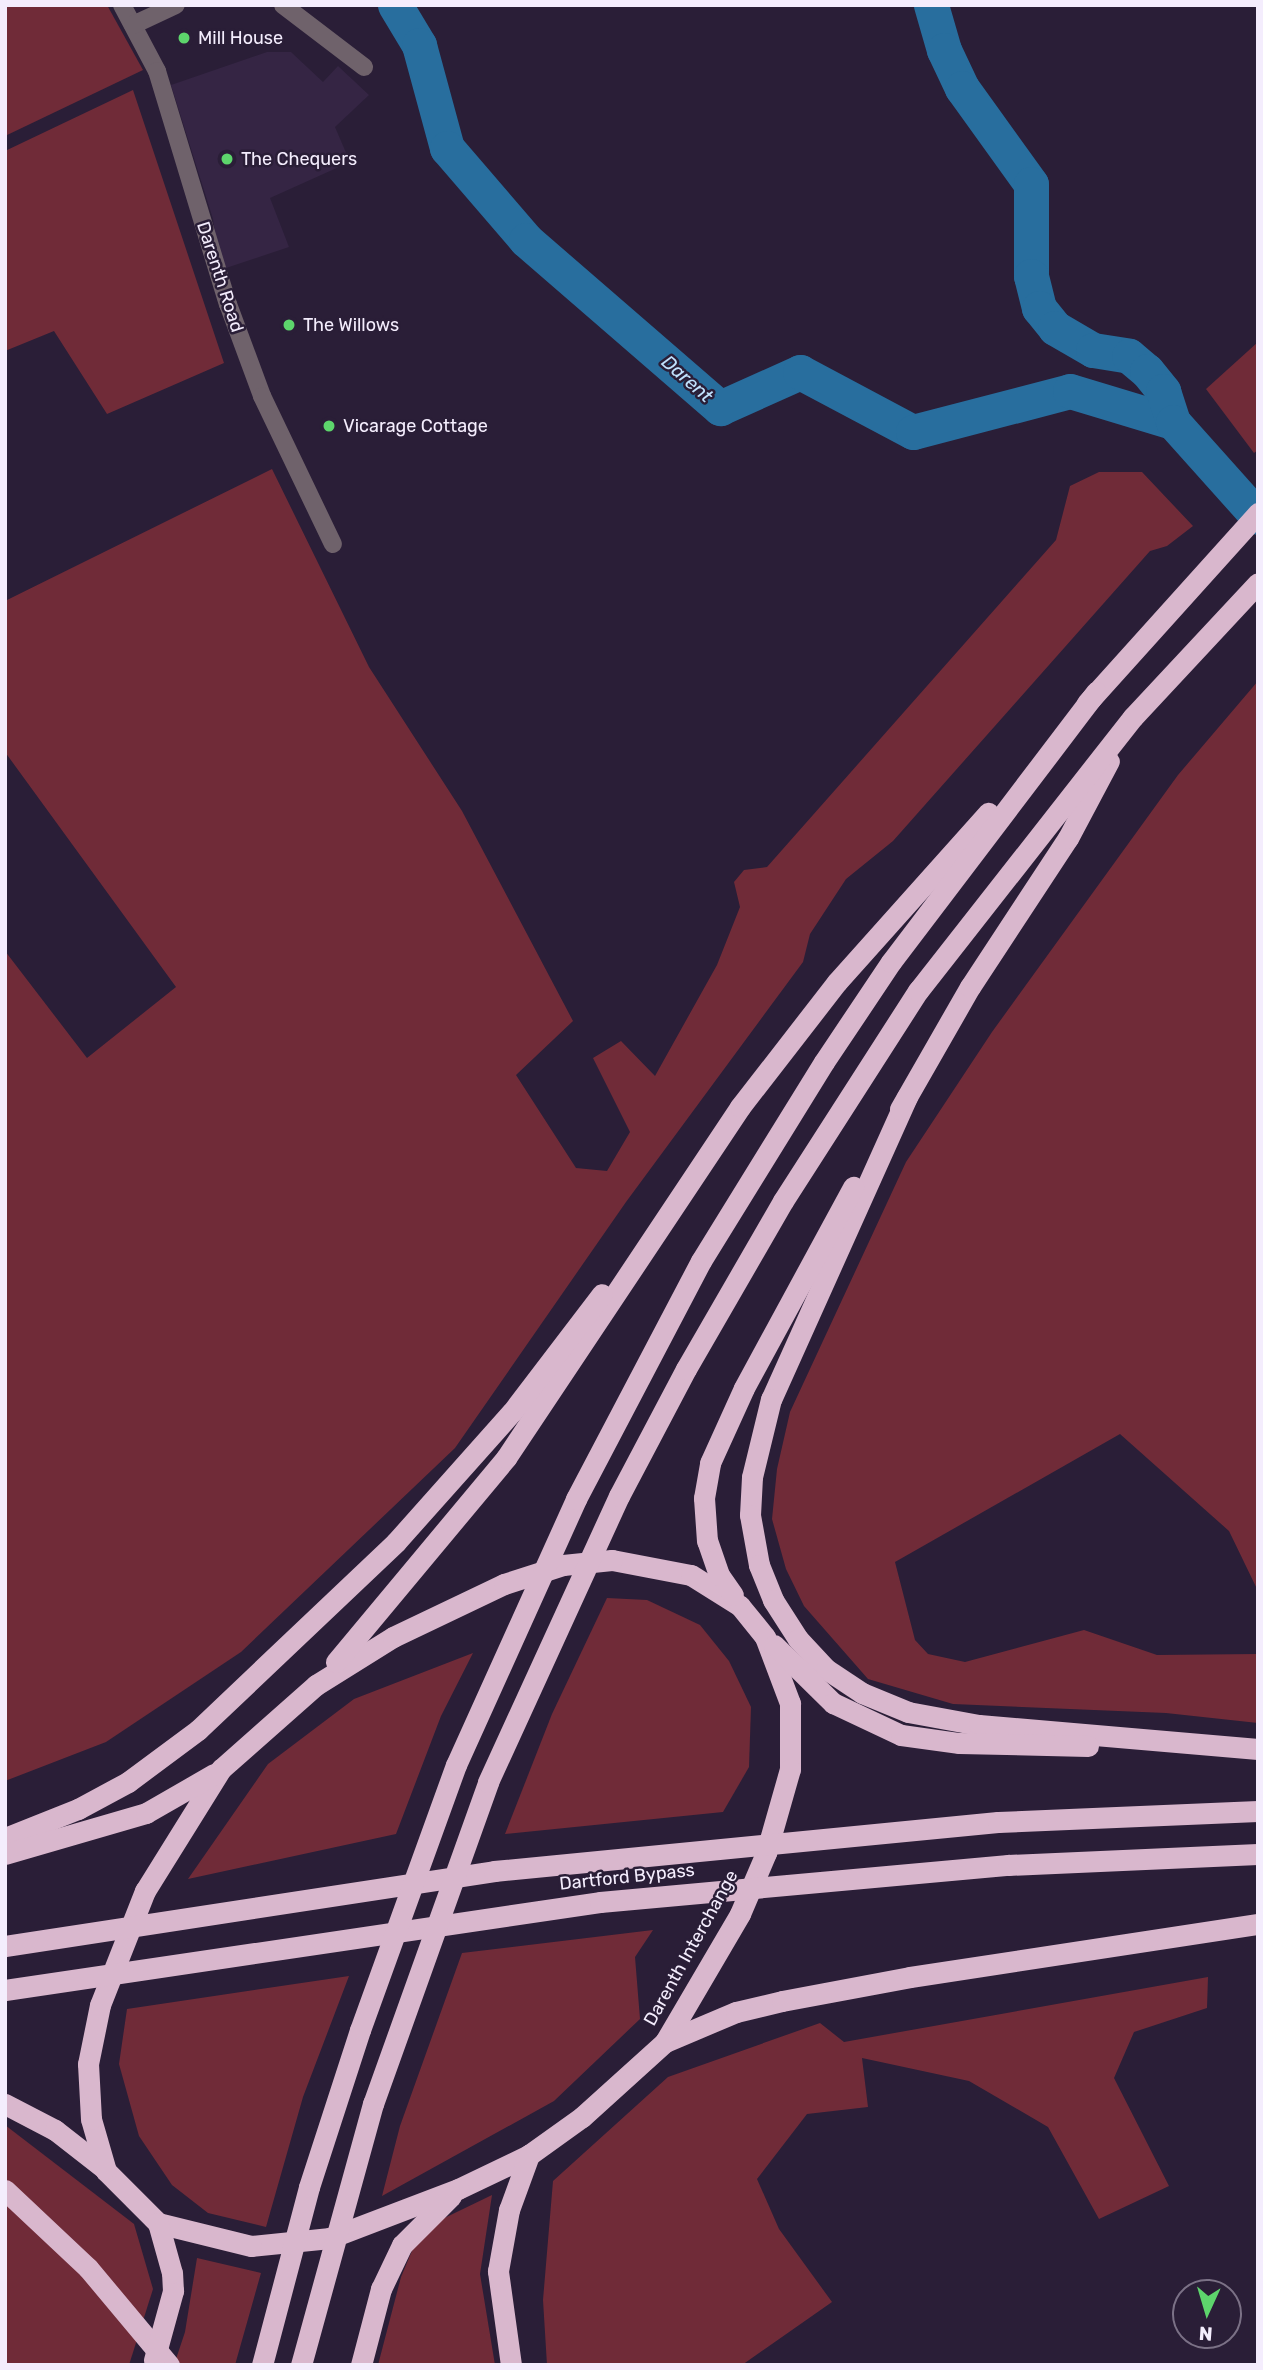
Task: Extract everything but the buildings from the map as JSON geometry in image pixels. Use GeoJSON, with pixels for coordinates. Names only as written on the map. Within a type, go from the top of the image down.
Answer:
{"type":"FeatureCollection","features":[{"type":"Feature","properties":{"kind":"highway"},"geometry":{"type":"LineString","coordinates":[[316,1685],[405,1585],[506,1458],[583,1349],[649,1239],[740,1107],[837,982],[1258,513]]}},
{"type":"Feature","properties":{"kind":"highway"},"geometry":{"type":"LineString","coordinates":[[301,2365],[350,2183],[396,2040],[488,1782],[619,1496],[733,1284],[868,1067],[972,917],[1133,716],[1258,583]]}},
{"type":"Feature","properties":{"kind":"highway"},"geometry":{"type":"LineString","coordinates":[[262,2365],[309,2187],[360,2030],[456,1765],[519,1617],[576,1499],[701,1261],[824,1062],[891,962],[1096,692]]}},
{"type":"Feature","properties":{"kind":"highway"},"geometry":{"type":"LineString","coordinates":[[740,1605],[719,1575],[707,1541],[704,1498],[710,1463],[796,1290],[970,987],[1068,838],[1133,716]]}},
{"type":"Feature","properties":{"kind":"highway"},"geometry":{"type":"LineString","coordinates":[[907,1097],[771,1399],[750,1497],[759,1565],[773,1600],[798,1639],[826,1669],[862,1693],[908,1712],[979,1725],[1252,1749]]}},
{"type":"Feature","properties":{"kind":"highway"},"geometry":{"type":"LineString","coordinates":[[5,1838],[78,1809],[128,1782],[177,1747],[256,1677],[352,1585],[452,1480],[649,1239]]}},
{"type":"Feature","properties":{"kind":"highway","name":"Darenth Interchange"},"geometry":{"type":"LineString","coordinates":[[612,1560],[674,1570],[719,1589],[740,1605],[765,1637],[790,1703],[790,1769],[775,1829],[740,1914],[665,2042],[582,2117],[529,2155],[458,2189],[330,2238],[301,2244],[230,2243],[158,2223],[106,2171],[91,2119],[87,2082],[100,2005],[135,1913],[162,1862],[221,1769],[316,1685],[393,1637],[471,1598],[563,1565],[612,1560]]}},
{"type":"Feature","properties":{"kind":"highway"},"geometry":{"type":"LineString","coordinates":[[765,1637],[834,1703],[864,1721],[922,1741],[1252,1749]]}},
{"type":"Feature","properties":{"kind":"highway"},"geometry":{"type":"LineString","coordinates":[[5,1854],[146,1813],[221,1769]]}},
{"type":"Feature","properties":{"kind":"highway","name":"Dartford Bypass"},"geometry":{"type":"LineString","coordinates":[[5,1945],[415,1882],[695,1849],[998,1822],[1258,1811]]}},
{"type":"Feature","properties":{"kind":"highway","name":"Dartford Bypass"},"geometry":{"type":"LineString","coordinates":[[5,1990],[600,1902],[1008,1865],[1258,1854]]}},
{"type":"Feature","properties":{"kind":"highway"},"geometry":{"type":"LineString","coordinates":[[665,2042],[725,2015],[782,2001],[909,1977],[1258,1924]]}},
{"type":"Feature","properties":{"kind":"highway"},"geometry":{"type":"LineString","coordinates":[[5,2105],[55,2130],[106,2171]]}},
{"type":"Feature","properties":{"kind":"highway"},"geometry":{"type":"LineString","coordinates":[[510,2365],[498,2271],[509,2210],[529,2155]]}},
{"type":"Feature","properties":{"kind":"highway"},"geometry":{"type":"LineString","coordinates":[[5,2189],[80,2261],[169,2365]]}},
{"type":"Feature","properties":{"kind":"highway"},"geometry":{"type":"LineString","coordinates":[[361,2365],[381,2289],[402,2245],[458,2189]]}},
{"type":"Feature","properties":{"kind":"highway"},"geometry":{"type":"LineString","coordinates":[[153,2365],[173,2291],[173,2273],[158,2223]]}},
{"type":"Feature","properties":{"kind":"street","name":"Darenth Road"},"geometry":{"type":"LineString","coordinates":[[122,5],[157,71],[228,304],[262,396],[332,544]]}},
{"type":"Feature","properties":{"kind":"street"},"geometry":{"type":"LineString","coordinates":[[134,25],[176,5]]}},
{"type":"Feature","properties":{"kind":"street"},"geometry":{"type":"LineString","coordinates":[[283,5],[364,67]]}},
{"type":"Feature","properties":{"kind":"shaded area"},"geometry":{"type":"Polygon","coordinates":[[[5,5],[107,5],[143,70],[5,136],[5,5]]]}},
{"type":"Feature","properties":{"kind":"shaded area"},"geometry":{"type":"Polygon","coordinates":[[[267,52],[291,52],[323,82],[338,66],[369,95],[335,127],[350,162],[270,198],[289,247],[220,270],[213,219],[171,85],[267,52]]]}},
{"type":"Feature","properties":{"kind":"shaded area"},"geometry":{"type":"Polygon","coordinates":[[[133,90],[224,363],[107,414],[54,331],[5,351],[5,151],[133,90]]]}},
{"type":"Feature","properties":{"kind":"shaded area"},"geometry":{"type":"Polygon","coordinates":[[[1258,342],[1258,450],[1254,453],[1206,389],[1258,342]]]}},
{"type":"Feature","properties":{"kind":"shaded area"},"geometry":{"type":"Polygon","coordinates":[[[272,469],[369,667],[462,811],[573,1021],[516,1075],[576,1168],[607,1171],[630,1132],[593,1058],[621,1041],[655,1076],[717,965],[740,907],[734,882],[744,870],[767,867],[1056,540],[1070,486],[1099,472],[1142,472],[1193,526],[1167,546],[1150,551],[893,841],[846,879],[810,934],[803,962],[626,1202],[455,1448],[241,1652],[106,1742],[5,1781],[5,951],[87,1058],[176,987],[5,752],[5,601],[272,469]]]}},
{"type":"Feature","properties":{"kind":"shaded area"},"geometry":{"type":"Polygon","coordinates":[[[1258,681],[1258,1591],[1229,1531],[1120,1434],[895,1562],[915,1640],[928,1654],[965,1662],[1084,1630],[1157,1655],[1258,1654],[1258,1723],[1166,1713],[953,1704],[868,1679],[804,1606],[786,1569],[772,1519],[777,1469],[790,1412],[906,1162],[992,1032],[1178,775],[1258,681]]]}},
{"type":"Feature","properties":{"kind":"shaded area"},"geometry":{"type":"Polygon","coordinates":[[[607,1598],[647,1600],[700,1625],[729,1661],[751,1707],[749,1767],[723,1812],[505,1834],[552,1714],[607,1598]]]}},
{"type":"Feature","properties":{"kind":"shaded area"},"geometry":{"type":"Polygon","coordinates":[[[473,1653],[441,1716],[396,1834],[188,1879],[268,1764],[354,1699],[473,1653]]]}},
{"type":"Feature","properties":{"kind":"shaded area"},"geometry":{"type":"Polygon","coordinates":[[[653,1930],[635,1957],[640,2019],[554,2101],[382,2196],[400,2126],[462,1953],[653,1930]]]}},
{"type":"Feature","properties":{"kind":"shaded area"},"geometry":{"type":"Polygon","coordinates":[[[349,1976],[303,2097],[266,2227],[208,2213],[172,2185],[139,2136],[119,2064],[127,2009],[349,1976]]]}},
{"type":"Feature","properties":{"kind":"shaded area"},"geometry":{"type":"Polygon","coordinates":[[[1208,1977],[1207,2008],[1134,2032],[1114,2078],[1169,2186],[1099,2219],[1048,2127],[969,2081],[862,2058],[868,2107],[807,2114],[757,2179],[779,2229],[832,2302],[742,2365],[547,2365],[543,2300],[553,2181],[668,2077],[820,2023],[844,2042],[1208,1977]]]}},
{"type":"Feature","properties":{"kind":"shaded area"},"geometry":{"type":"Polygon","coordinates":[[[5,2125],[134,2224],[153,2289],[129,2365],[5,2365],[5,2125]]]}},
{"type":"Feature","properties":{"kind":"shaded area"},"geometry":{"type":"Polygon","coordinates":[[[492,2195],[480,2274],[495,2365],[378,2365],[401,2277],[414,2246],[432,2224],[492,2195]]]}},
{"type":"Feature","properties":{"kind":"shaded area"},"geometry":{"type":"Polygon","coordinates":[[[197,2258],[261,2273],[235,2365],[174,2365],[185,2332],[197,2258]]]}},
{"type":"Feature","properties":{"kind":"waterway","name":"Darent"},"geometry":{"type":"LineString","coordinates":[[395,5],[419,45],[447,148],[526,240],[720,408],[800,372],[913,432],[1070,391],[1173,422]]}},
{"type":"Feature","properties":{"kind":"waterway","name":"Darent"},"geometry":{"type":"LineString","coordinates":[[931,5],[944,50],[962,88],[1031,184],[1031,276],[1039,308],[1055,328],[1093,350],[1129,356],[1147,371],[1163,391],[1173,422],[1258,517]]}},
{"type":"Feature","properties":{"kind":"place","name":"Mill House"},"geometry":{"type":"Point","coordinates":[184,38]}},
{"type":"Feature","properties":{"kind":"place","name":"The Chequers"},"geometry":{"type":"Point","coordinates":[227,159]}},
{"type":"Feature","properties":{"kind":"place","name":"The Willows"},"geometry":{"type":"Point","coordinates":[289,325]}},
{"type":"Feature","properties":{"kind":"place","name":"Vicarage Cottage"},"geometry":{"type":"Point","coordinates":[329,426]}}]}
